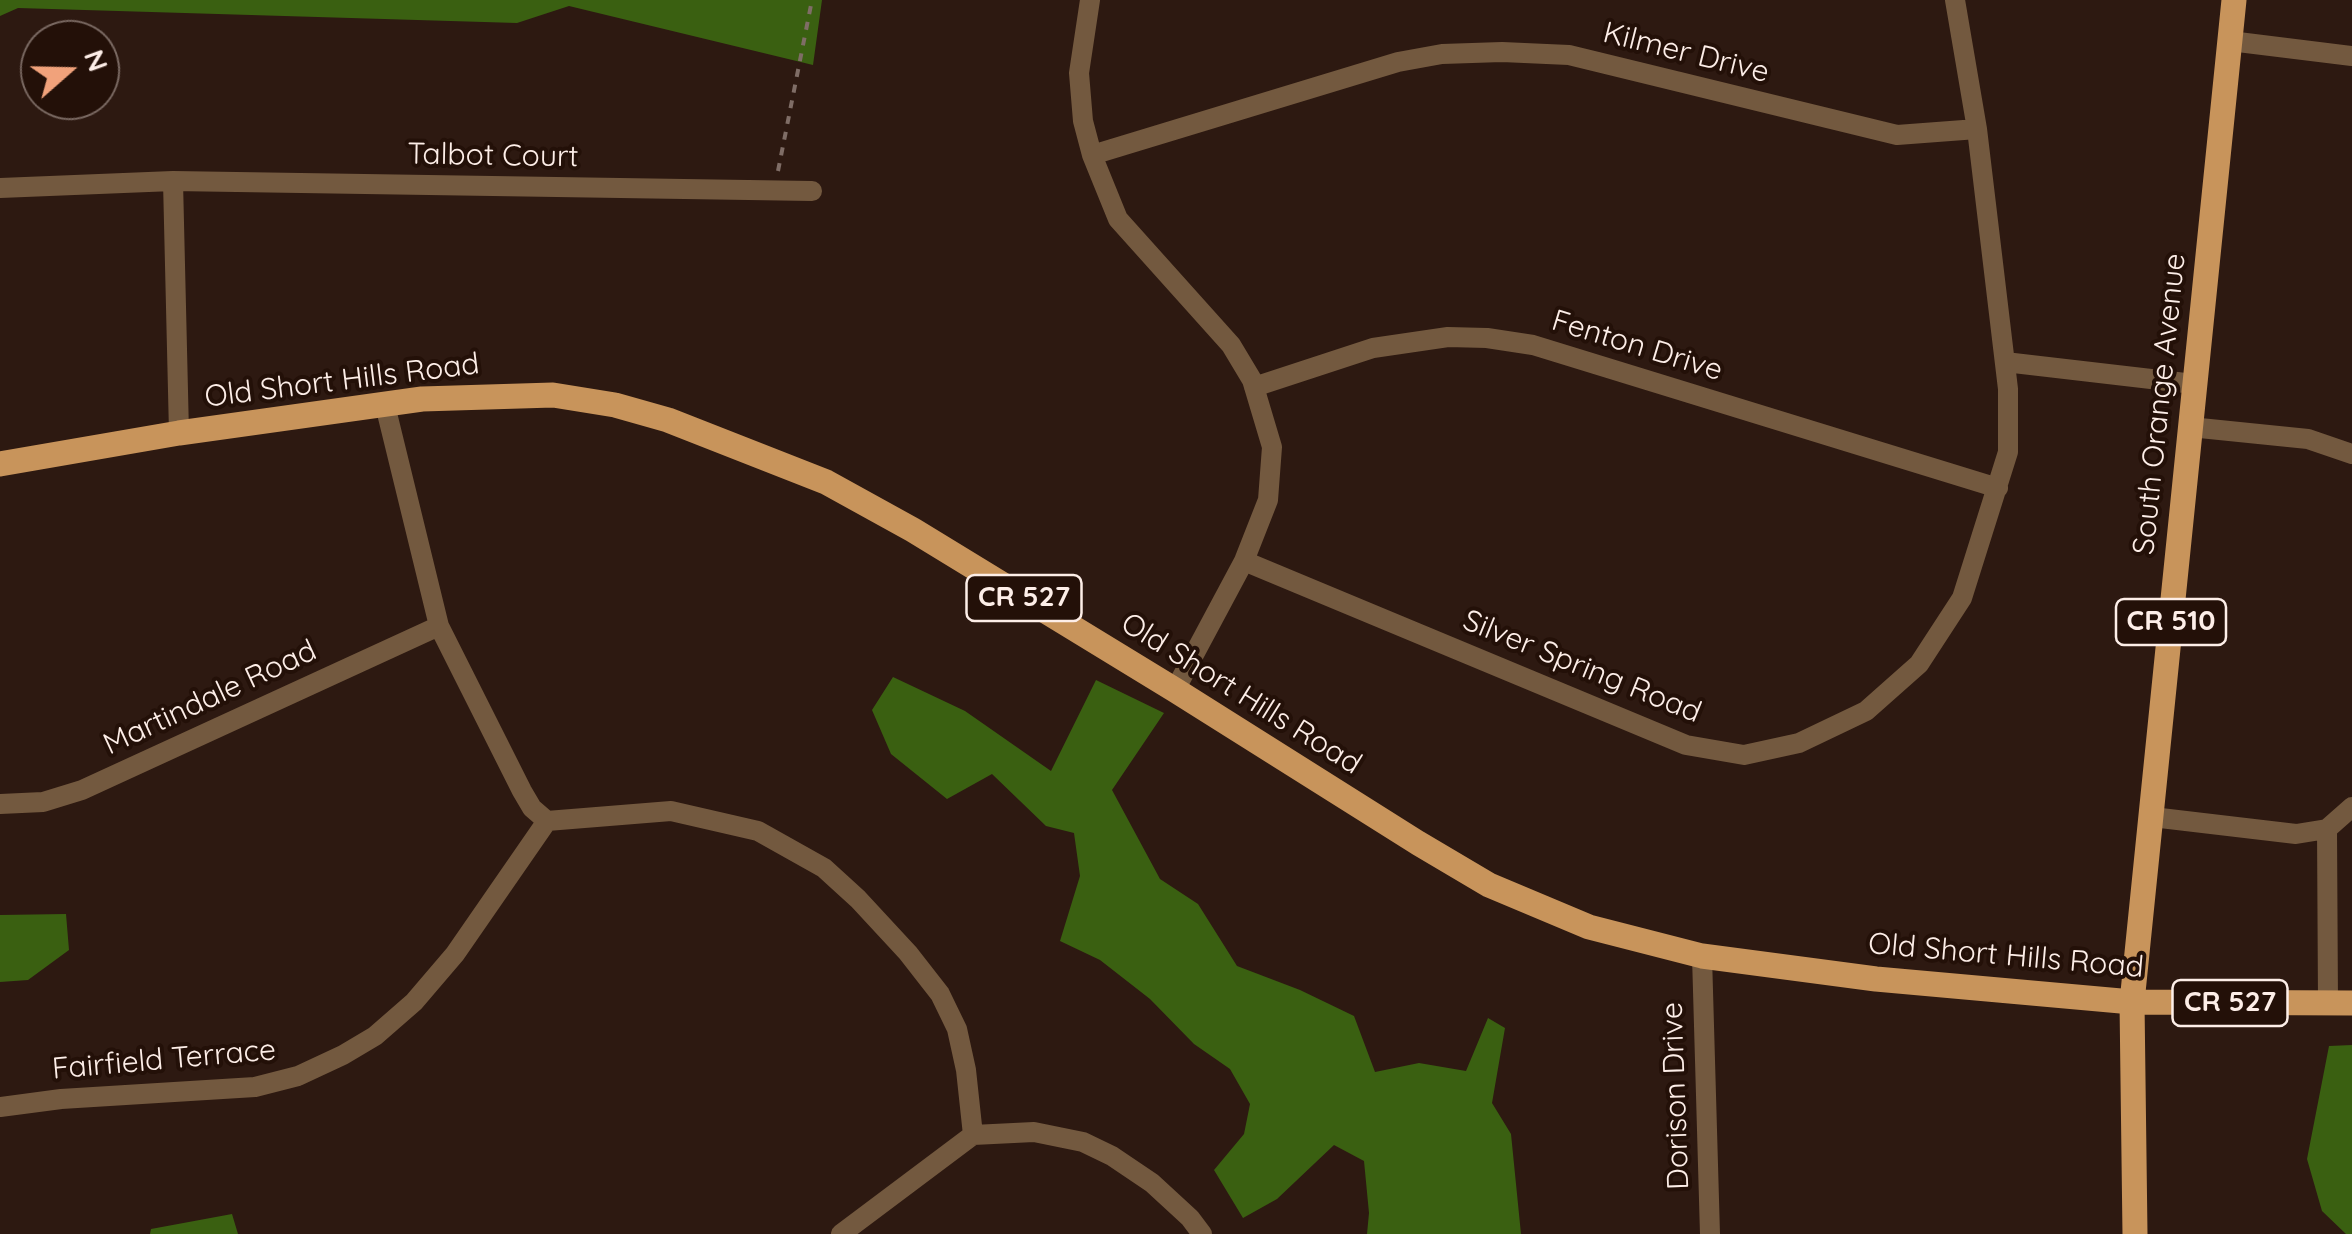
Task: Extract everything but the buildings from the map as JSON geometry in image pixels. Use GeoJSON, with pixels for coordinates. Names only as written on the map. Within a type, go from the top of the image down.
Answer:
{"type":"FeatureCollection","features":[{"type":"Feature","properties":{"kind":"main road","name":"South Orange Avenue"},"geometry":{"type":"LineString","coordinates":[[2136,1234],[2132,1002],[2234,0]]}},
{"type":"Feature","properties":{"kind":"main road","name":"Old Short Hills Road"},"geometry":{"type":"LineString","coordinates":[[0,464],[422,399],[553,394],[615,405],[668,420],[826,482],[913,530],[1175,690],[1418,844],[1489,885],[1589,927],[1702,956],[1876,978],[2132,1002],[2340,1003]]}},
{"type":"Feature","properties":{"kind":"street","name":"Silver Spring Road"},"geometry":{"type":"LineString","coordinates":[[1244,561],[1686,745],[1744,755],[1799,743],[1866,711],[1919,664],[1962,598],[2008,452],[2005,362],[1978,130],[1956,0]]}},
{"type":"Feature","properties":{"kind":"street"},"geometry":{"type":"LineString","coordinates":[[1083,2],[1079,73],[1082,121],[1118,219],[1231,344],[1254,388],[1272,447],[1268,500],[1244,561],[1175,690]]}},
{"type":"Feature","properties":{"kind":"street"},"geometry":{"type":"LineString","coordinates":[[2230,41],[2352,56]]}},
{"type":"Feature","properties":{"kind":"street","name":"Kilmer Drive"},"geometry":{"type":"LineString","coordinates":[[1092,155],[1398,62],[1442,54],[1502,52],[1569,55],[1897,135],[1978,130]]}},
{"type":"Feature","properties":{"kind":"street","name":"Talbot Court"},"geometry":{"type":"LineString","coordinates":[[0,188],[173,181],[812,190]]}},
{"type":"Feature","properties":{"kind":"street"},"geometry":{"type":"LineString","coordinates":[[173,181],[179,434]]}},
{"type":"Feature","properties":{"kind":"street","name":"Fenton Drive"},"geometry":{"type":"LineString","coordinates":[[1254,388],[1373,348],[1448,336],[1488,338],[1533,345],[1998,488]]}},
{"type":"Feature","properties":{"kind":"street"},"geometry":{"type":"LineString","coordinates":[[2005,362],[2194,384]]}},
{"type":"Feature","properties":{"kind":"street"},"geometry":{"type":"LineString","coordinates":[[385,405],[439,626],[532,808],[547,821],[671,811],[702,816],[758,830],[824,868],[908,953],[940,994],[957,1029],[973,1134]]}},
{"type":"Feature","properties":{"kind":"street"},"geometry":{"type":"LineString","coordinates":[[2190,427],[2308,440],[2352,454]]}},
{"type":"Feature","properties":{"kind":"street","name":"Martindale Road"},"geometry":{"type":"LineString","coordinates":[[0,804],[42,802],[82,790],[439,626]]}},
{"type":"Feature","properties":{"kind":"street"},"geometry":{"type":"LineString","coordinates":[[2152,817],[2296,834],[2327,828],[2352,807]]}},
{"type":"Feature","properties":{"kind":"street","name":"Fairfield Terrace"},"geometry":{"type":"LineString","coordinates":[[0,1108],[60,1099],[255,1087],[298,1076],[343,1055],[375,1036],[456,954],[547,821]]}},
{"type":"Feature","properties":{"kind":"street"},"geometry":{"type":"LineString","coordinates":[[2327,828],[2340,1003]]}},
{"type":"Feature","properties":{"kind":"street","name":"Dorison Drive"},"geometry":{"type":"LineString","coordinates":[[1702,956],[1710,1234]]}},
{"type":"Feature","properties":{"kind":"street"},"geometry":{"type":"LineString","coordinates":[[841,1234],[973,1134],[1034,1132],[1083,1142],[1112,1156],[1152,1184],[1202,1234]]}},
{"type":"Feature","properties":{"kind":"path"},"geometry":{"type":"LineString","coordinates":[[775,190],[812,0]]}},
{"type":"Feature","properties":{"kind":"green space"},"geometry":{"type":"Polygon","coordinates":[[[0,0],[822,0],[813,65],[569,6],[517,23],[18,8],[0,16],[0,0]]]}},
{"type":"Feature","properties":{"kind":"green space"},"geometry":{"type":"Polygon","coordinates":[[[893,677],[965,711],[1051,771],[1096,680],[1164,713],[1112,790],[1160,879],[1198,904],[1237,966],[1354,1016],[1375,1072],[1419,1063],[1466,1071],[1488,1018],[1505,1028],[1492,1103],[1511,1134],[1521,1234],[1367,1234],[1364,1161],[1334,1145],[1277,1199],[1243,1218],[1214,1170],[1244,1134],[1250,1104],[1230,1069],[1194,1044],[1150,999],[1100,960],[1060,941],[1080,876],[1074,833],[1046,826],[992,774],[947,799],[891,754],[872,710],[893,677]]]}},
{"type":"Feature","properties":{"kind":"green space"},"geometry":{"type":"Polygon","coordinates":[[[66,914],[69,950],[28,980],[0,982],[0,915],[66,914]]]}},
{"type":"Feature","properties":{"kind":"green space"},"geometry":{"type":"Polygon","coordinates":[[[2352,1045],[2352,1234],[2346,1234],[2322,1211],[2307,1159],[2329,1046],[2352,1045]]]}},
{"type":"Feature","properties":{"kind":"green space"},"geometry":{"type":"Polygon","coordinates":[[[232,1214],[238,1234],[150,1234],[151,1229],[232,1214]]]}}]}
